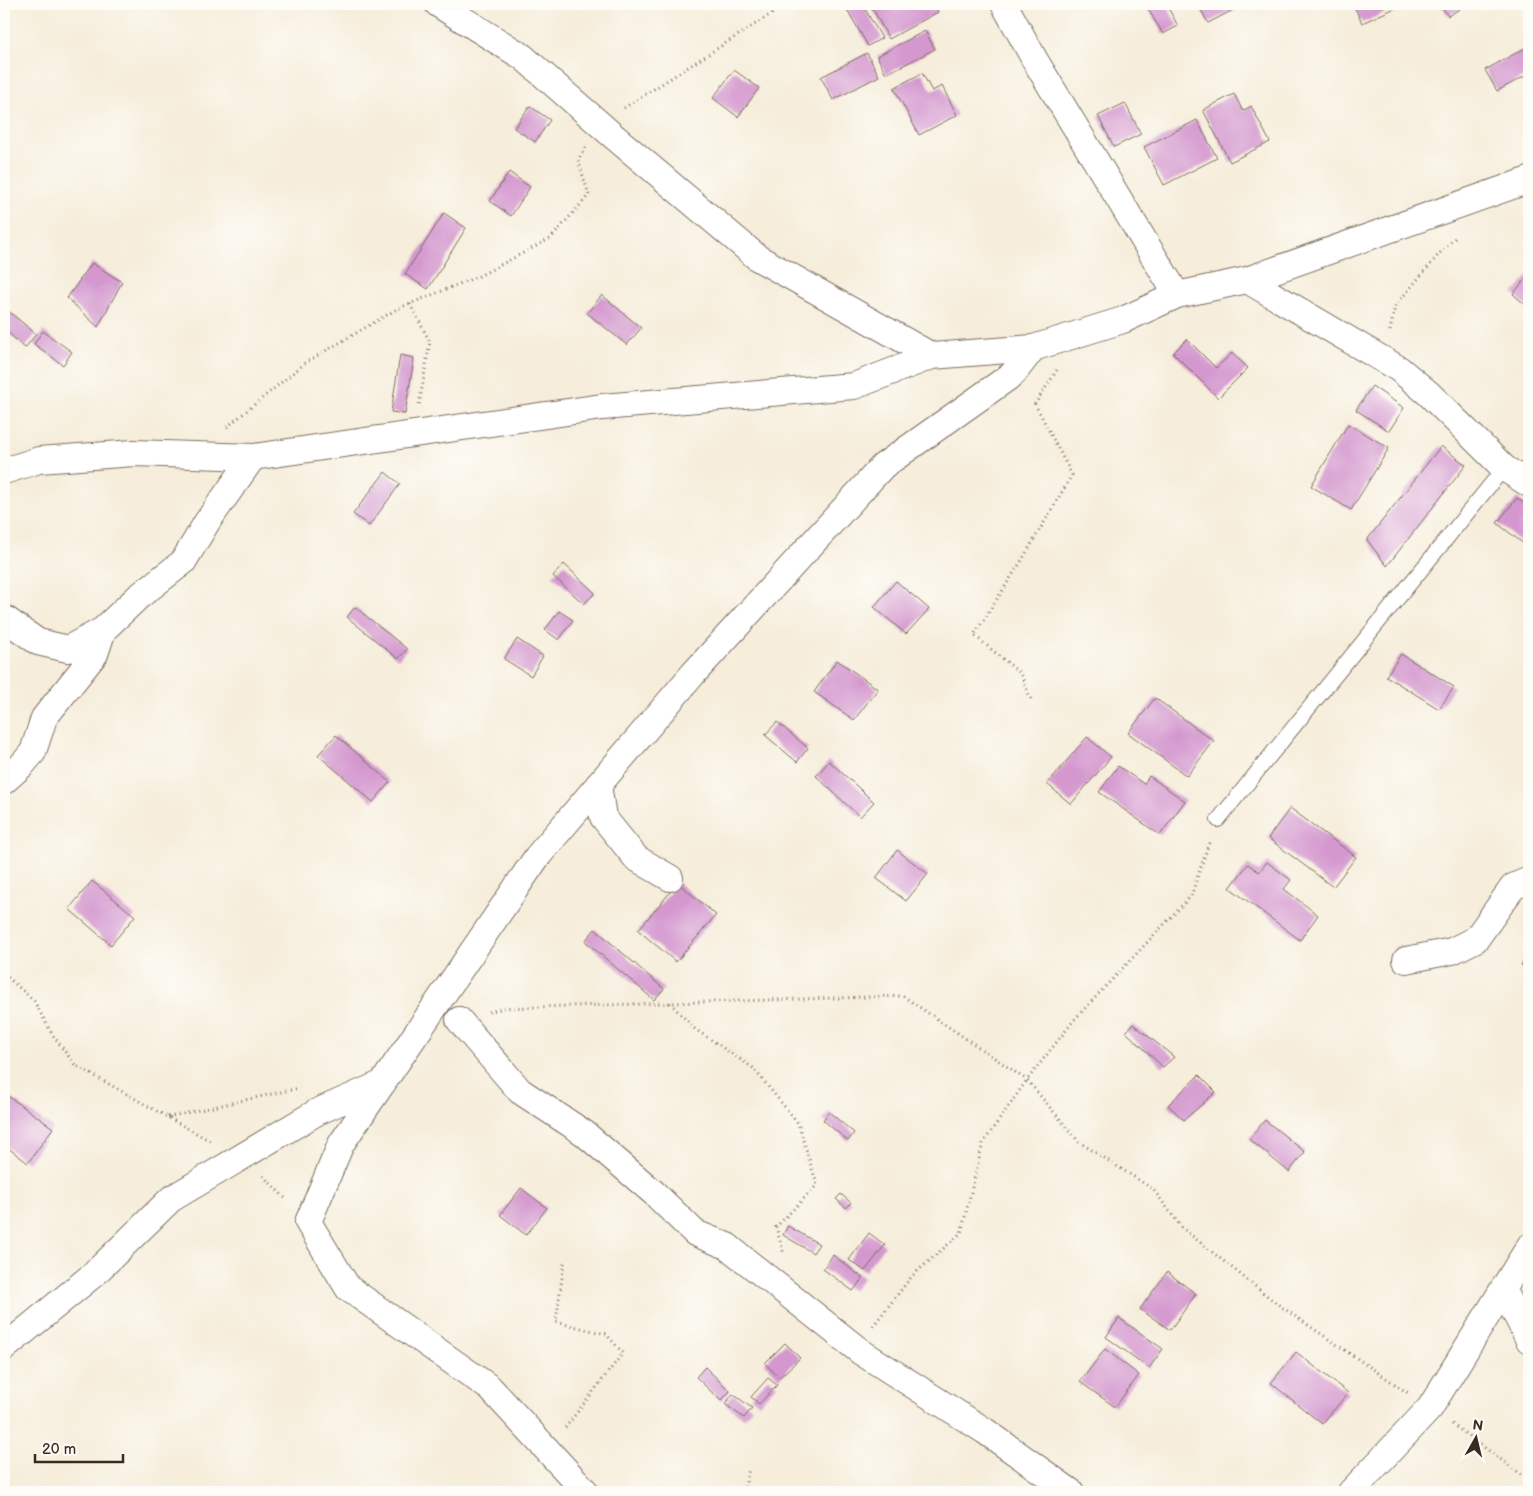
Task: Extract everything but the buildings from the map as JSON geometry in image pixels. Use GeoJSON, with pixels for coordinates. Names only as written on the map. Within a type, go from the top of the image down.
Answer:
{"type":"FeatureCollection","features":[{"type":"Feature","properties":{"kind":"street"},"geometry":{"type":"LineString","coordinates":[[438,4],[523,57],[758,258],[932,356]]}},
{"type":"Feature","properties":{"kind":"street"},"geometry":{"type":"LineString","coordinates":[[1004,4],[1036,62],[1177,295]]}},
{"type":"Feature","properties":{"kind":"street"},"geometry":{"type":"LineString","coordinates":[[4,471],[39,460],[134,453],[253,457],[602,407],[854,386],[932,356],[1032,348],[1123,320],[1177,295],[1247,280],[1529,180]]}},
{"type":"Feature","properties":{"kind":"street"},"geometry":{"type":"LineString","coordinates":[[1247,280],[1399,369],[1428,393],[1504,468],[1529,484]]}},
{"type":"Feature","properties":{"kind":"street"},"geometry":{"type":"LineString","coordinates":[[586,1492],[490,1388],[348,1288],[308,1222],[341,1144],[537,857],[693,674],[883,466],[1013,374],[1032,348]]}},
{"type":"Feature","properties":{"kind":"street"},"geometry":{"type":"LineString","coordinates":[[4,618],[38,642],[68,649],[103,630],[138,597],[183,562],[207,522],[253,457]]}},
{"type":"Feature","properties":{"kind":"street"},"geometry":{"type":"LineString","coordinates":[[4,781],[33,752],[44,718],[95,654],[103,630]]}},
{"type":"Feature","properties":{"kind":"street"},"geometry":{"type":"LineString","coordinates":[[598,785],[603,817],[636,858],[670,878]]}},
{"type":"Feature","properties":{"kind":"street"},"geometry":{"type":"LineString","coordinates":[[1406,960],[1452,951],[1476,939],[1513,887],[1529,880]]}},
{"type":"Feature","properties":{"kind":"street"},"geometry":{"type":"LineString","coordinates":[[459,1020],[520,1091],[584,1133],[654,1193],[695,1233],[727,1246],[861,1352],[985,1430],[1071,1492]]}},
{"type":"Feature","properties":{"kind":"street"},"geometry":{"type":"LineString","coordinates":[[4,1348],[94,1274],[171,1199],[317,1112],[383,1083]]}},
{"type":"Feature","properties":{"kind":"street"},"geometry":{"type":"LineString","coordinates":[[1351,1492],[1430,1408],[1529,1247]]}},
{"type":"Feature","properties":{"kind":"street"},"geometry":{"type":"LineString","coordinates":[[1503,1289],[1529,1340]]}},
{"type":"Feature","properties":{"kind":"lane"},"geometry":{"type":"LineString","coordinates":[[1218,820],[1504,468]]}},
{"type":"Feature","properties":{"kind":"path"},"geometry":{"type":"LineString","coordinates":[[253,457],[221,432],[305,363],[397,310],[479,276],[550,239],[589,195],[578,160],[600,124],[787,4]]}},
{"type":"Feature","properties":{"kind":"path"},"geometry":{"type":"LineString","coordinates":[[1399,369],[1390,331],[1395,306],[1440,253],[1461,232]]}},
{"type":"Feature","properties":{"kind":"path"},"geometry":{"type":"LineString","coordinates":[[410,304],[430,342],[414,433]]}},
{"type":"Feature","properties":{"kind":"path"},"geometry":{"type":"LineString","coordinates":[[1031,699],[1020,673],[974,635],[1022,560],[1072,475],[1035,404],[1082,332]]}},
{"type":"Feature","properties":{"kind":"path"},"geometry":{"type":"LineString","coordinates":[[861,1352],[868,1332],[912,1276],[960,1233],[983,1143],[1027,1080],[1074,1020],[1191,896],[1218,820]]}},
{"type":"Feature","properties":{"kind":"path"},"geometry":{"type":"LineString","coordinates":[[4,974],[34,1001],[52,1034],[75,1065],[242,1158],[272,1184],[308,1222]]}},
{"type":"Feature","properties":{"kind":"path"},"geometry":{"type":"LineString","coordinates":[[459,1020],[503,1008],[903,996],[1027,1080],[1079,1142],[1153,1190],[1182,1228],[1280,1306],[1430,1408],[1529,1480]]}},
{"type":"Feature","properties":{"kind":"path"},"geometry":{"type":"LineString","coordinates":[[670,1003],[695,1030],[753,1068],[798,1123],[817,1185],[776,1227],[785,1258],[766,1275]]}},
{"type":"Feature","properties":{"kind":"path"},"geometry":{"type":"LineString","coordinates":[[168,1117],[308,1086]]}},
{"type":"Feature","properties":{"kind":"path"},"geometry":{"type":"LineString","coordinates":[[547,1450],[583,1407],[623,1353],[606,1334],[556,1322],[564,1262]]}},
{"type":"Feature","properties":{"kind":"path"},"geometry":{"type":"LineString","coordinates":[[744,1492],[749,1468]]}}]}
